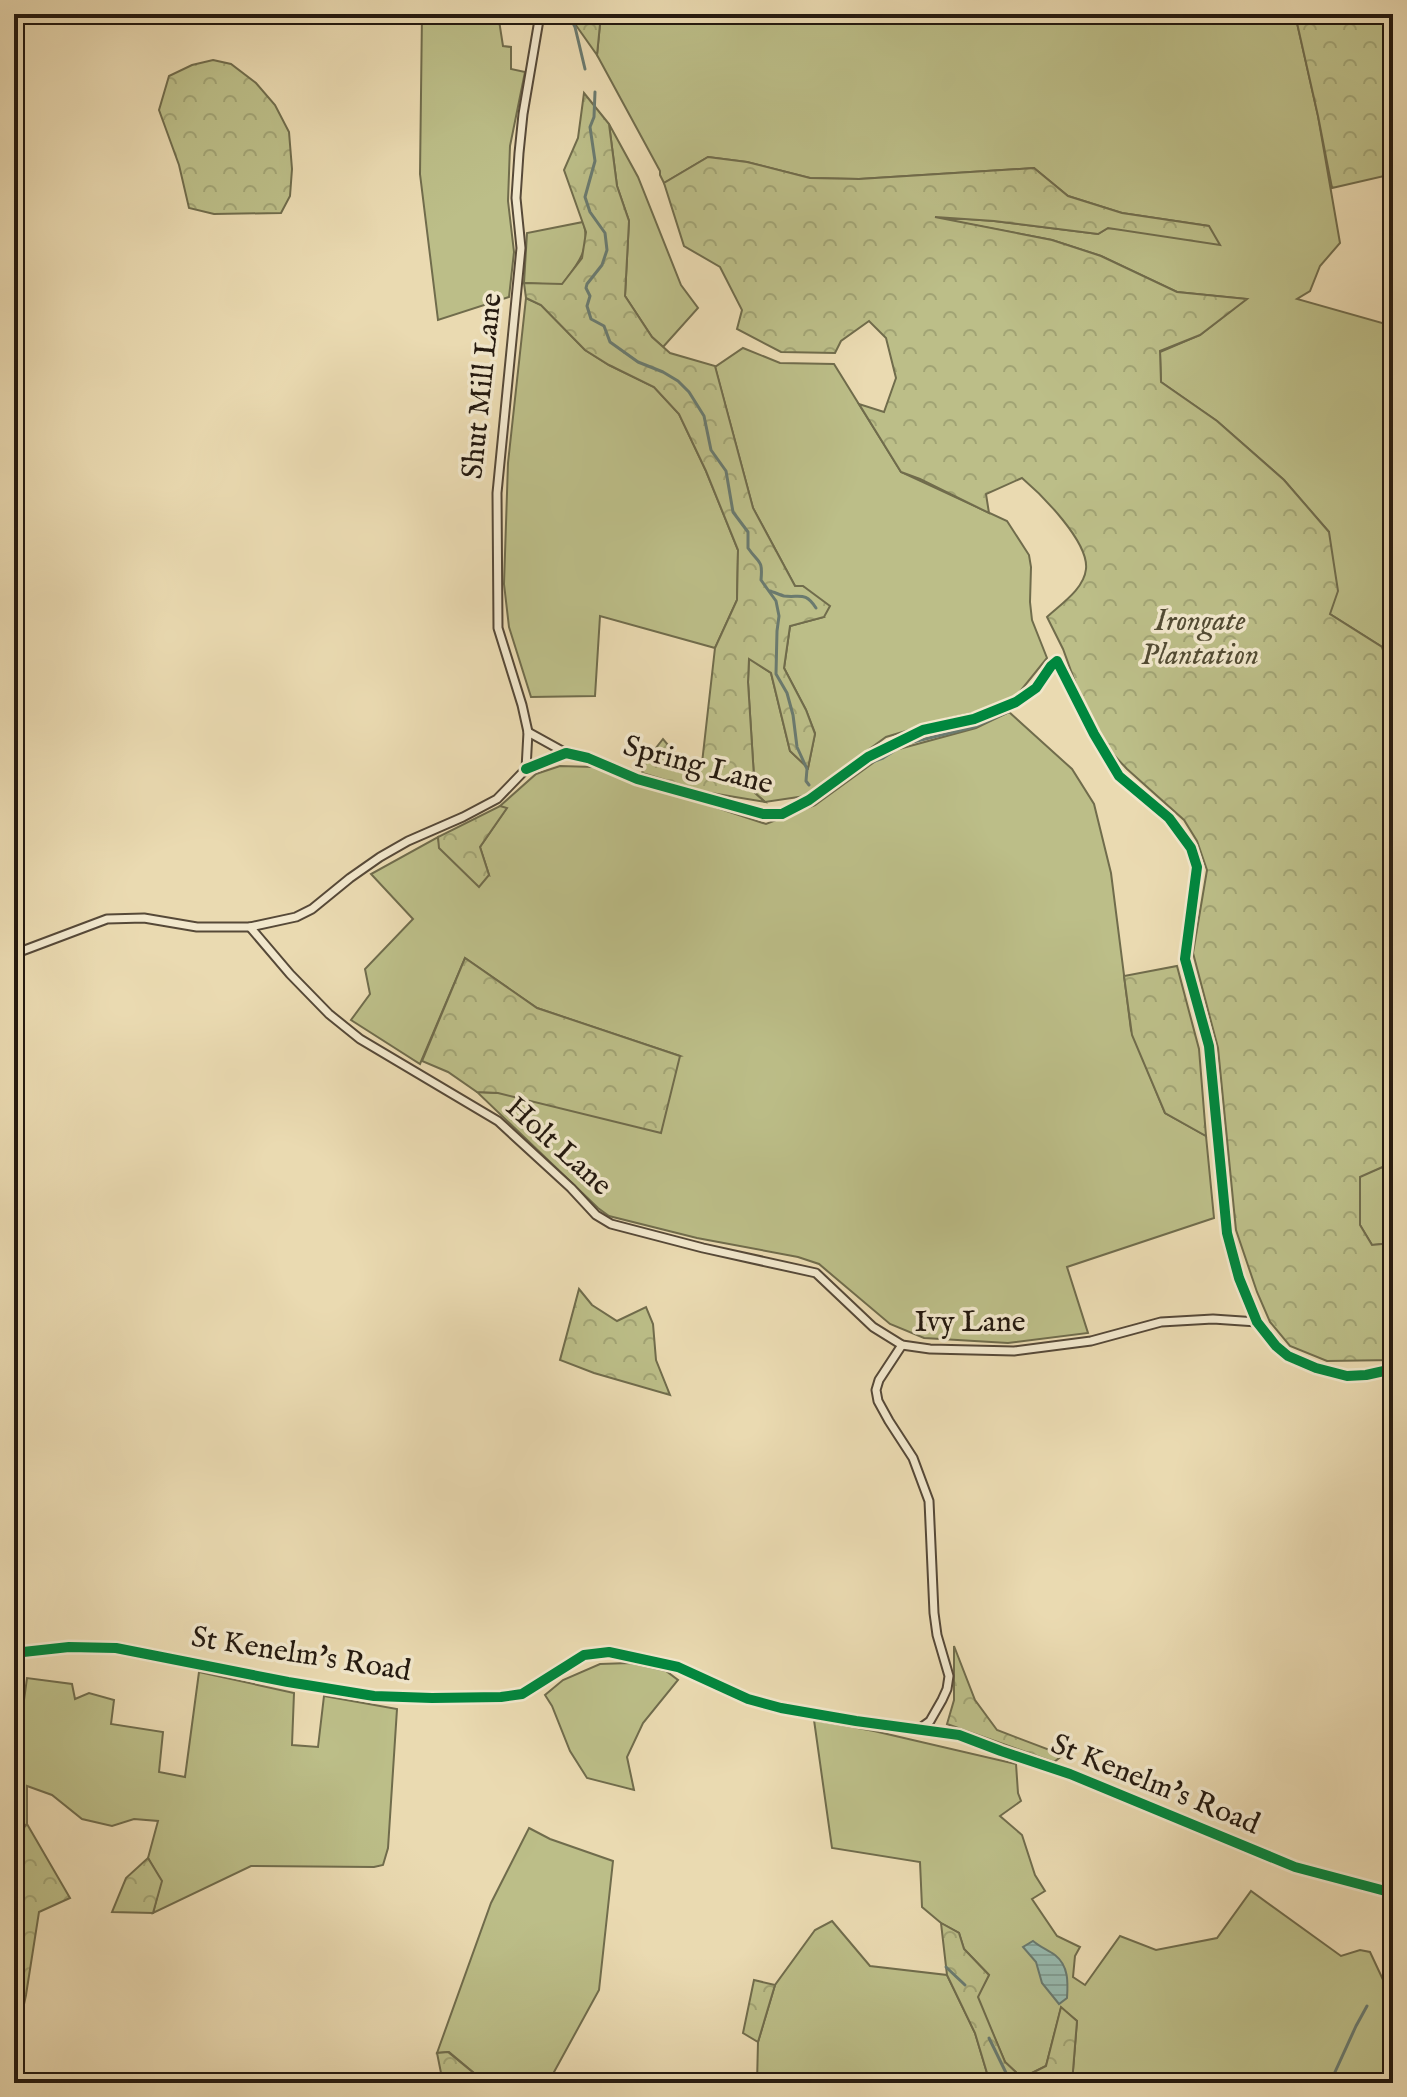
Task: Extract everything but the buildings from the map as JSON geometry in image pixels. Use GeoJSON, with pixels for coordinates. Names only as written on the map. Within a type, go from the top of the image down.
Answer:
{"type":"FeatureCollection","features":[{"type":"Feature","properties":{"kind":"street","name":"Shut Mill Lane"},"geometry":{"type":"LineString","coordinates":[[527,765],[528,732],[498,628],[497,493],[521,248],[516,198],[519,153],[538,33],[538,14]]}},
{"type":"Feature","properties":{"kind":"street","name":"Spring Lane"},"geometry":{"type":"LineString","coordinates":[[528,732],[566,753],[588,758],[637,779],[750,811],[782,814],[809,800],[868,757],[923,730],[974,719],[1016,702],[1036,688],[1057,661],[1119,776],[1169,818],[1191,848],[1197,867],[1185,959],[1209,1046],[1227,1233],[1239,1278],[1257,1322]]}},
{"type":"Feature","properties":{"kind":"street"},"geometry":{"type":"LineString","coordinates":[[14,954],[107,919],[144,918],[197,927],[250,927],[282,922],[312,909],[380,857],[497,799],[527,765],[566,753]]}},
{"type":"Feature","properties":{"kind":"street","name":"Holt Lane"},"geometry":{"type":"LineString","coordinates":[[250,927],[329,1014],[360,1039],[498,1121],[596,1215],[611,1224],[816,1273],[873,1327],[902,1345]]}},
{"type":"Feature","properties":{"kind":"street","name":"Ivy Lane"},"geometry":{"type":"LineString","coordinates":[[919,1729],[930,1721],[942,1700],[949,1676],[934,1613],[929,1501],[913,1458],[878,1401],[876,1390],[879,1380],[902,1345],[930,1349],[1014,1351],[1091,1341],[1161,1322],[1213,1319],[1257,1322]]}},
{"type":"Feature","properties":{"kind":"street"},"geometry":{"type":"LineString","coordinates":[[1257,1322],[1288,1356],[1316,1368],[1347,1376],[1393,1369]]}},
{"type":"Feature","properties":{"kind":"street","name":"St Kenelm's Road"},"geometry":{"type":"LineString","coordinates":[[14,1653],[69,1647],[116,1648],[374,1696],[446,1698],[522,1694],[584,1655],[609,1652],[678,1667],[748,1699],[781,1708],[959,1735],[1070,1774],[1295,1867],[1393,1893]]}},
{"type":"Feature","properties":{"kind":"green space"},"geometry":{"type":"Polygon","coordinates":[[[422,14],[498,14],[503,46],[511,47],[511,69],[525,72],[510,146],[508,201],[514,252],[509,297],[438,320],[420,174],[422,14]]]}},
{"type":"Feature","properties":{"kind":"green space"},"geometry":{"type":"Polygon","coordinates":[[[568,14],[601,14],[597,55],[568,14]]]}},
{"type":"Feature","properties":{"kind":"green space"},"geometry":{"type":"Polygon","coordinates":[[[601,14],[1295,14],[1318,116],[1340,243],[1320,266],[1310,291],[1297,299],[1389,325],[1393,323],[1393,681],[1382,647],[1330,614],[1329,532],[1284,480],[1217,421],[1161,382],[1160,352],[1200,335],[1246,299],[1177,292],[1101,256],[1052,240],[926,216],[1098,234],[1108,228],[1129,230],[1209,226],[1122,213],[1068,196],[1034,168],[859,179],[810,178],[747,162],[708,157],[664,183],[597,55],[601,14]]]}},
{"type":"Feature","properties":{"kind":"green space"},"geometry":{"type":"Polygon","coordinates":[[[1295,14],[1393,14],[1393,174],[1332,188],[1295,14]]]}},
{"type":"Feature","properties":{"kind":"green space"},"geometry":{"type":"Polygon","coordinates":[[[213,60],[231,64],[256,83],[275,105],[289,132],[292,169],[290,196],[281,213],[214,214],[189,208],[179,165],[159,110],[169,76],[192,65],[213,60]]]}},
{"type":"Feature","properties":{"kind":"green space"},"geometry":{"type":"Polygon","coordinates":[[[584,93],[609,124],[617,186],[629,221],[625,296],[652,337],[670,353],[715,366],[753,508],[795,586],[803,586],[830,606],[824,617],[790,626],[784,668],[815,734],[808,768],[790,751],[771,673],[749,659],[755,793],[765,802],[705,792],[642,773],[644,763],[663,739],[679,758],[702,763],[715,648],[737,600],[738,550],[679,414],[654,387],[585,350],[541,305],[526,298],[524,283],[562,284],[582,258],[586,232],[564,170],[578,138],[584,93]]]}},
{"type":"Feature","properties":{"kind":"green space"},"geometry":{"type":"Polygon","coordinates":[[[609,124],[638,177],[681,285],[698,308],[663,347],[652,337],[625,296],[629,221],[617,186],[609,124]]]}},
{"type":"Feature","properties":{"kind":"green space","name":"Irongate Plantation"},"geometry":{"type":"Polygon","coordinates":[[[708,157],[747,162],[810,178],[859,179],[1034,168],[1068,196],[1122,213],[1209,226],[1220,245],[1108,228],[1098,234],[935,217],[1052,240],[1101,256],[1177,292],[1247,299],[1200,335],[1160,351],[1161,382],[1217,421],[1284,480],[1329,532],[1338,591],[1330,614],[1382,647],[1393,681],[1393,1103],[1387,1165],[1360,1177],[1360,1225],[1372,1245],[1393,1243],[1393,1360],[1327,1361],[1290,1346],[1270,1322],[1257,1292],[1236,1230],[1218,1048],[1193,953],[1207,870],[1197,841],[1184,820],[1127,769],[1094,734],[1063,649],[1047,617],[1081,583],[1086,569],[1080,546],[1052,507],[1022,478],[986,494],[989,513],[901,472],[859,404],[884,412],[896,378],[886,338],[869,321],[841,341],[835,353],[781,352],[737,329],[742,310],[720,267],[684,246],[664,183],[708,157]]]}},
{"type":"Feature","properties":{"kind":"green space"},"geometry":{"type":"Polygon","coordinates":[[[583,222],[584,248],[578,263],[562,285],[524,283],[527,233],[583,222]]]}},
{"type":"Feature","properties":{"kind":"green space"},"geometry":{"type":"Polygon","coordinates":[[[526,298],[541,305],[585,350],[654,387],[679,414],[738,550],[737,600],[715,648],[600,616],[595,696],[531,697],[509,627],[504,584],[508,463],[526,298]]]}},
{"type":"Feature","properties":{"kind":"green space"},"geometry":{"type":"Polygon","coordinates":[[[743,348],[780,363],[834,364],[901,472],[1007,521],[1029,555],[1032,620],[1047,658],[1018,694],[1004,702],[886,737],[805,796],[765,802],[755,793],[749,658],[771,673],[790,751],[808,768],[815,733],[784,668],[790,626],[824,617],[795,586],[753,508],[715,367],[743,348]]]}},
{"type":"Feature","properties":{"kind":"green space"},"geometry":{"type":"Polygon","coordinates":[[[1009,712],[1072,769],[1094,804],[1111,873],[1131,1030],[1165,1113],[1206,1136],[1214,1218],[1067,1267],[1088,1333],[1008,1343],[924,1338],[890,1324],[819,1264],[609,1216],[477,1092],[498,1093],[680,1056],[537,1008],[465,958],[420,1064],[351,1020],[370,994],[365,969],[413,919],[371,874],[438,837],[440,848],[489,875],[480,847],[506,809],[500,806],[536,774],[560,766],[594,767],[766,824],[815,805],[888,752],[976,728],[1009,712]]]}},
{"type":"Feature","properties":{"kind":"green space"},"geometry":{"type":"Polygon","coordinates":[[[500,806],[507,808],[480,847],[489,875],[479,887],[439,848],[438,837],[500,806]]]}},
{"type":"Feature","properties":{"kind":"green space"},"geometry":{"type":"Polygon","coordinates":[[[465,958],[537,1008],[680,1056],[661,1133],[498,1093],[477,1092],[448,1072],[422,1061],[465,958]]]}},
{"type":"Feature","properties":{"kind":"green space"},"geometry":{"type":"Polygon","coordinates":[[[1177,966],[1199,1049],[1206,1136],[1165,1113],[1132,1035],[1124,976],[1177,966]]]}},
{"type":"Feature","properties":{"kind":"green space"},"geometry":{"type":"Polygon","coordinates":[[[1393,1103],[1393,1243],[1372,1245],[1360,1225],[1360,1176],[1387,1165],[1393,1103]]]}},
{"type":"Feature","properties":{"kind":"green space"},"geometry":{"type":"Polygon","coordinates":[[[579,1289],[592,1305],[617,1321],[646,1307],[653,1324],[656,1360],[670,1395],[560,1360],[579,1289]]]}},
{"type":"Feature","properties":{"kind":"green space"},"geometry":{"type":"Polygon","coordinates":[[[954,1646],[975,1700],[997,1730],[1063,1755],[1054,1762],[947,1724],[954,1700],[954,1646]]]}},
{"type":"Feature","properties":{"kind":"green space"},"geometry":{"type":"Polygon","coordinates":[[[630,1663],[666,1671],[678,1680],[643,1723],[627,1757],[634,1790],[587,1778],[570,1751],[545,1695],[563,1680],[600,1664],[630,1663]]]}},
{"type":"Feature","properties":{"kind":"green space"},"geometry":{"type":"Polygon","coordinates":[[[199,1672],[294,1693],[292,1745],[318,1747],[324,1696],[397,1709],[388,1848],[383,1865],[251,1866],[153,1913],[161,1881],[148,1858],[158,1821],[134,1819],[112,1826],[82,1819],[52,1795],[27,1786],[27,1824],[14,1838],[14,1722],[21,1722],[27,1678],[72,1684],[75,1699],[89,1693],[114,1700],[111,1724],[163,1732],[159,1772],[185,1777],[199,1672]]]}},
{"type":"Feature","properties":{"kind":"green space"},"geometry":{"type":"Polygon","coordinates":[[[814,1720],[1016,1764],[1021,1801],[1000,1816],[1022,1835],[1035,1875],[1045,1891],[1032,1899],[1057,1936],[1080,1947],[1075,1956],[1073,1977],[1085,1985],[1120,1936],[1156,1950],[1217,1938],[1251,1891],[1341,1956],[1360,1950],[1370,1952],[1393,2001],[1393,2083],[1072,2083],[1077,2021],[1061,2008],[1046,2066],[1022,2078],[1005,2062],[977,1997],[989,1975],[964,1949],[959,1933],[922,1907],[920,1862],[832,1848],[814,1720]]]}},
{"type":"Feature","properties":{"kind":"green space"},"geometry":{"type":"Polygon","coordinates":[[[27,1824],[70,1898],[39,1912],[14,2050],[14,1838],[27,1824]]]}},
{"type":"Feature","properties":{"kind":"green space"},"geometry":{"type":"Polygon","coordinates":[[[529,1828],[550,1839],[613,1861],[599,1990],[548,2083],[486,2083],[449,2052],[437,2053],[491,1903],[529,1828]]]}},
{"type":"Feature","properties":{"kind":"green space"},"geometry":{"type":"Polygon","coordinates":[[[148,1858],[162,1881],[153,1913],[112,1912],[126,1878],[148,1858]]]}},
{"type":"Feature","properties":{"kind":"green space"},"geometry":{"type":"Polygon","coordinates":[[[832,1921],[870,1966],[947,1975],[975,2033],[990,2083],[757,2083],[758,2042],[775,1985],[815,1930],[832,1921]]]}},
{"type":"Feature","properties":{"kind":"green space"},"geometry":{"type":"Polygon","coordinates":[[[941,1923],[959,1933],[964,1949],[989,1975],[978,1997],[1005,2062],[1022,2078],[1046,2066],[1061,2007],[1077,2021],[1072,2083],[990,2083],[975,2033],[947,1975],[941,1923]]]}},
{"type":"Feature","properties":{"kind":"green space"},"geometry":{"type":"Polygon","coordinates":[[[754,1980],[775,1985],[758,2042],[743,2033],[754,1980]]]}},
{"type":"Feature","properties":{"kind":"green space"},"geometry":{"type":"Polygon","coordinates":[[[448,2052],[486,2083],[443,2083],[437,2053],[448,2052]]]}},
{"type":"Feature","properties":{"kind":"water"},"geometry":{"type":"Polygon","coordinates":[[[1033,1941],[1060,1959],[1065,1969],[1067,1998],[1059,2004],[1042,1983],[1036,1962],[1023,1947],[1033,1941]]]}},
{"type":"Feature","properties":{"kind":"waterway"},"geometry":{"type":"LineString","coordinates":[[571,19],[585,69]]}},
{"type":"Feature","properties":{"kind":"waterway"},"geometry":{"type":"LineString","coordinates":[[595,92],[594,117],[590,127],[595,161],[585,197],[590,212],[605,233],[607,250],[602,265],[586,288],[590,296],[587,306],[591,319],[604,326],[610,342],[638,362],[678,381],[704,416],[711,450],[726,471],[733,512],[748,532],[748,548],[759,562],[761,580],[776,601],[779,616],[776,674],[787,693],[797,747],[807,769],[806,781],[809,785]]}},
{"type":"Feature","properties":{"kind":"waterway"},"geometry":{"type":"LineString","coordinates":[[770,591],[784,596],[805,597],[816,608]]}},
{"type":"Feature","properties":{"kind":"waterway"},"geometry":{"type":"LineString","coordinates":[[872,762],[905,744],[974,727],[1008,712]]}},
{"type":"Feature","properties":{"kind":"waterway"},"geometry":{"type":"LineString","coordinates":[[946,1967],[965,1985]]}},
{"type":"Feature","properties":{"kind":"waterway"},"geometry":{"type":"LineString","coordinates":[[1330,2083],[1367,2006]]}},
{"type":"Feature","properties":{"kind":"waterway"},"geometry":{"type":"LineString","coordinates":[[989,2038],[1011,2083]]}},
{"type":"Feature","properties":{"kind":"cycle path"},"geometry":{"type":"LineString","coordinates":[[526,769],[566,753],[588,758],[637,779],[763,814],[782,814],[809,800],[868,757],[923,730],[974,719],[1016,702],[1036,688],[1057,661],[1119,776],[1169,818],[1191,848],[1197,867],[1185,959],[1209,1046],[1227,1233],[1239,1278],[1257,1322],[1288,1356],[1316,1368],[1347,1376],[1393,1369]]}},
{"type":"Feature","properties":{"kind":"cycle path"},"geometry":{"type":"LineString","coordinates":[[14,1653],[69,1647],[116,1648],[374,1696],[432,1698],[522,1694],[584,1655],[609,1652],[678,1667],[748,1699],[781,1708],[959,1735],[1070,1774],[1295,1867],[1393,1893]]}}]}
